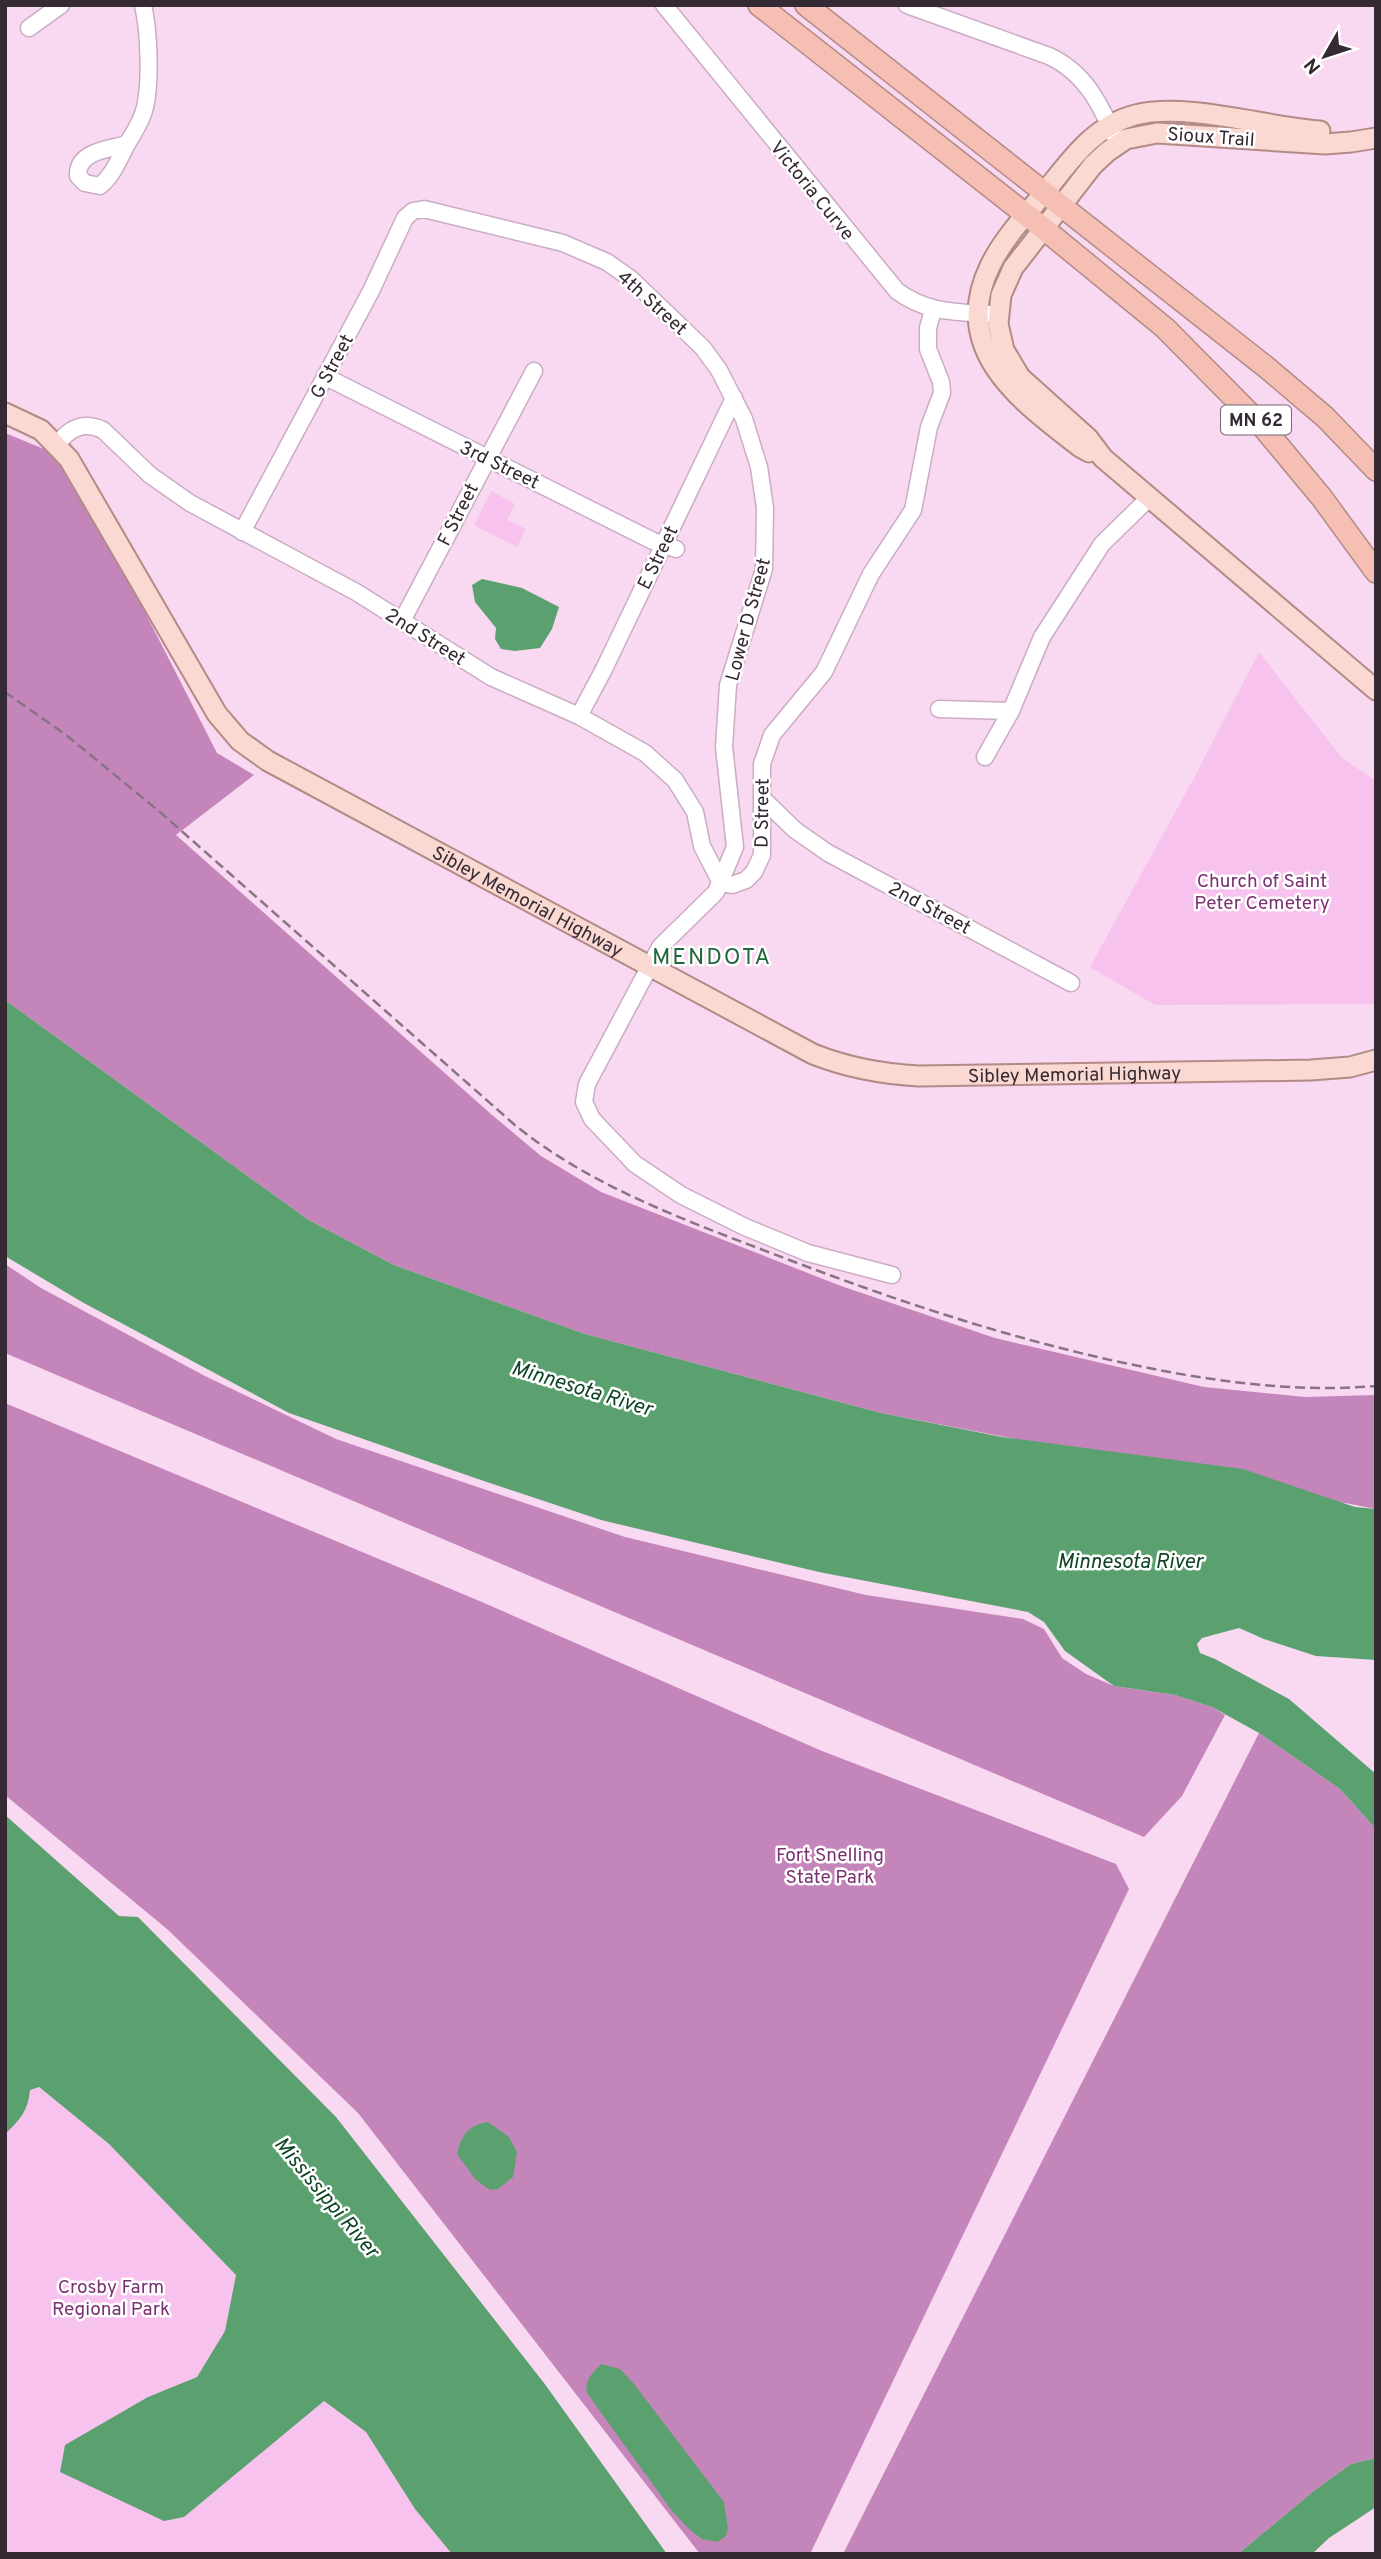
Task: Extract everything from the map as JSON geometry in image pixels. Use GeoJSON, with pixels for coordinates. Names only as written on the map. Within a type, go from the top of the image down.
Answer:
{"type":"FeatureCollection","features":[{"type":"Feature","properties":{"kind":"highway","name":"MN 62"},"geometry":{"type":"LineString","coordinates":[[760,5],[1026,214],[1147,313],[1231,393],[1315,489],[1376,572]]}},
{"type":"Feature","properties":{"kind":"highway","name":"MN 62"},"geometry":{"type":"LineString","coordinates":[[806,5],[1302,396],[1376,470]]}},
{"type":"Feature","properties":{"kind":"main road","name":"Sioux Trail"},"geometry":{"type":"LineString","coordinates":[[989,314],[981,291],[991,264],[1026,214],[1081,147],[1110,125],[1137,115],[1166,111],[1312,130],[1343,131],[1376,126]]}},
{"type":"Feature","properties":{"kind":"main road","name":"Sioux Trail"},"geometry":{"type":"LineString","coordinates":[[989,314],[1001,295],[1007,278],[1100,157],[1133,137],[1166,132],[1325,144],[1376,138]]}},
{"type":"Feature","properties":{"kind":"main road"},"geometry":{"type":"LineString","coordinates":[[989,314],[1013,368],[1029,387],[1088,438],[1103,458],[1376,690]]}},
{"type":"Feature","properties":{"kind":"main road","name":"Sibley Memorial Highway"},"geometry":{"type":"LineString","coordinates":[[5,413],[33,426],[57,444],[93,497],[211,704],[240,741],[268,761],[813,1054],[837,1063],[885,1073],[919,1076],[1311,1070],[1350,1067],[1376,1060]]}},
{"type":"Feature","properties":{"kind":"street"},"geometry":{"type":"LineString","coordinates":[[30,28],[61,5]]}},
{"type":"Feature","properties":{"kind":"street"},"geometry":{"type":"LineString","coordinates":[[127,145],[146,106],[147,25],[143,5]]}},
{"type":"Feature","properties":{"kind":"street","name":"Victoria Curve"},"geometry":{"type":"LineString","coordinates":[[664,5],[888,283],[909,300],[933,310],[989,314]]}},
{"type":"Feature","properties":{"kind":"street"},"geometry":{"type":"LineString","coordinates":[[907,5],[1057,60],[1087,85],[1119,144]]}},
{"type":"Feature","properties":{"kind":"street","name":"G Street"},"geometry":{"type":"LineString","coordinates":[[242,532],[371,291],[405,218],[413,211],[424,209]]}},
{"type":"Feature","properties":{"kind":"street","name":"4th Street"},"geometry":{"type":"LineString","coordinates":[[424,209],[563,243],[607,262],[631,279],[704,348],[734,398]]}},
{"type":"Feature","properties":{"kind":"street","name":"D Street"},"geometry":{"type":"LineString","coordinates":[[721,883],[732,885],[746,880],[754,872],[762,855],[762,764],[772,735],[824,672],[871,574],[913,510],[929,427],[942,393],[942,382],[928,349],[928,328],[933,310]]}},
{"type":"Feature","properties":{"kind":"street","name":"F Street"},"geometry":{"type":"LineString","coordinates":[[402,621],[534,371]]}},
{"type":"Feature","properties":{"kind":"street","name":"3rd Street"},"geometry":{"type":"LineString","coordinates":[[326,377],[670,546]]}},
{"type":"Feature","properties":{"kind":"street","name":"E Street"},"geometry":{"type":"LineString","coordinates":[[579,716],[670,546],[734,398]]}},
{"type":"Feature","properties":{"kind":"street","name":"Lower D Street"},"geometry":{"type":"LineString","coordinates":[[721,883],[735,847],[724,747],[728,685],[764,569],[766,544],[765,508],[758,467],[750,435],[734,398]]}},
{"type":"Feature","properties":{"kind":"street","name":"2nd Street"},"geometry":{"type":"LineString","coordinates":[[57,444],[66,432],[77,426],[94,426],[109,435],[167,489],[356,592],[491,677],[579,716],[645,753],[675,780],[695,812],[702,846],[721,883]]}},
{"type":"Feature","properties":{"kind":"street"},"geometry":{"type":"LineString","coordinates":[[985,757],[1011,711],[1042,637],[1102,544],[1149,498]]}},
{"type":"Feature","properties":{"kind":"street"},"geometry":{"type":"LineString","coordinates":[[939,709],[1011,711]]}},
{"type":"Feature","properties":{"kind":"street","name":"2nd Street"},"geometry":{"type":"LineString","coordinates":[[762,798],[795,830],[828,853],[1071,983]]}},
{"type":"Feature","properties":{"kind":"street"},"geometry":{"type":"LineString","coordinates":[[721,883],[709,900],[694,911],[660,947],[587,1084],[584,1102],[592,1119],[635,1164],[681,1195],[745,1227],[808,1253],[892,1275]]}},
{"type":"Feature","properties":{"kind":"green space"},"geometry":{"type":"Polygon","coordinates":[[[5,433],[66,458],[217,753],[254,775],[176,835],[541,1156],[601,1192],[841,1286],[995,1338],[1204,1387],[1305,1397],[1376,1395],[1376,1509],[881,1413],[585,1334],[394,1265],[307,1219],[5,1000],[5,433]]]}},
{"type":"Feature","properties":{"kind":"green space"},"geometry":{"type":"Polygon","coordinates":[[[491,491],[515,504],[507,520],[526,529],[517,547],[474,525],[491,491]]]}},
{"type":"Feature","properties":{"kind":"green space","name":"Church of Saint Peter Cemetery"},"geometry":{"type":"Polygon","coordinates":[[[1259,652],[1341,757],[1376,781],[1376,1004],[1155,1005],[1090,967],[1194,778],[1259,652]]]}},
{"type":"Feature","properties":{"kind":"green space"},"geometry":{"type":"Polygon","coordinates":[[[5,1264],[41,1288],[205,1376],[336,1439],[625,1537],[866,1595],[1023,1619],[1044,1629],[1062,1658],[1086,1674],[1114,1686],[1175,1695],[1212,1707],[1225,1715],[1182,1796],[1144,1837],[5,1353],[5,1264]]]}},
{"type":"Feature","properties":{"kind":"green space","name":"Fort Snelling State Park"},"geometry":{"type":"Polygon","coordinates":[[[5,1403],[482,1602],[822,1751],[1116,1864],[1129,1889],[810,2554],[700,2554],[358,2113],[167,1929],[5,1795],[5,1403]]]}},
{"type":"Feature","properties":{"kind":"green space"},"geometry":{"type":"Polygon","coordinates":[[[1259,1733],[1340,1789],[1376,1829],[1376,2458],[1351,2464],[1238,2554],[843,2554],[1259,1733]]]}},
{"type":"Feature","properties":{"kind":"green space","name":"Crosby Farm Regional Park"},"geometry":{"type":"Polygon","coordinates":[[[38,2087],[109,2144],[236,2275],[225,2331],[197,2377],[148,2397],[184,2517],[323,2401],[366,2432],[415,2509],[452,2554],[5,2554],[5,2134],[22,2115],[30,2090],[38,2087]]]}},
{"type":"Feature","properties":{"kind":"water"},"geometry":{"type":"Polygon","coordinates":[[[482,579],[522,588],[559,607],[552,629],[540,648],[515,651],[501,649],[495,639],[496,628],[475,602],[472,585],[482,579]]]}},
{"type":"Feature","properties":{"kind":"water","name":"Minnesota River"},"geometry":{"type":"Polygon","coordinates":[[[5,1000],[307,1219],[394,1265],[585,1334],[881,1413],[1002,1437],[1243,1469],[1355,1507],[1376,1509],[1376,1660],[1316,1656],[1239,1628],[1202,1638],[1197,1644],[1200,1653],[1289,1699],[1376,1774],[1376,1829],[1340,1789],[1259,1733],[1212,1707],[1175,1695],[1114,1686],[1065,1651],[1044,1622],[1028,1612],[819,1572],[601,1520],[475,1478],[289,1413],[82,1302],[5,1256],[5,1000]]]}},
{"type":"Feature","properties":{"kind":"water","name":"Mississippi River"},"geometry":{"type":"Polygon","coordinates":[[[5,1815],[119,1916],[138,1917],[336,2117],[544,2383],[667,2554],[452,2554],[415,2509],[366,2432],[324,2401],[184,2517],[164,2521],[60,2472],[65,2445],[148,2397],[197,2377],[225,2331],[236,2275],[109,2144],[39,2087],[30,2090],[22,2115],[5,2134],[5,1815]]]}},
{"type":"Feature","properties":{"kind":"water"},"geometry":{"type":"Polygon","coordinates":[[[488,2122],[509,2137],[517,2152],[513,2177],[498,2189],[490,2190],[476,2180],[457,2154],[467,2132],[488,2122]]]}},
{"type":"Feature","properties":{"kind":"water"},"geometry":{"type":"Polygon","coordinates":[[[601,2364],[620,2369],[634,2384],[724,2502],[728,2528],[726,2536],[717,2542],[702,2539],[672,2511],[587,2393],[588,2380],[601,2364]]]}},
{"type":"Feature","properties":{"kind":"water"},"geometry":{"type":"Polygon","coordinates":[[[1376,2458],[1376,2507],[1329,2538],[1312,2554],[1238,2554],[1351,2464],[1376,2458]]]}},
{"type":"Feature","properties":{"kind":"railway"},"geometry":{"type":"LineString","coordinates":[[5,692],[66,735],[160,812],[516,1126],[606,1184],[671,1214],[815,1270],[948,1316],[1083,1354],[1190,1376],[1252,1384],[1314,1388],[1376,1386]]}},
{"type":"Feature","properties":{"kind":"district","name":"MENDOTA"},"geometry":{"type":"Point","coordinates":[712,956]}}]}
